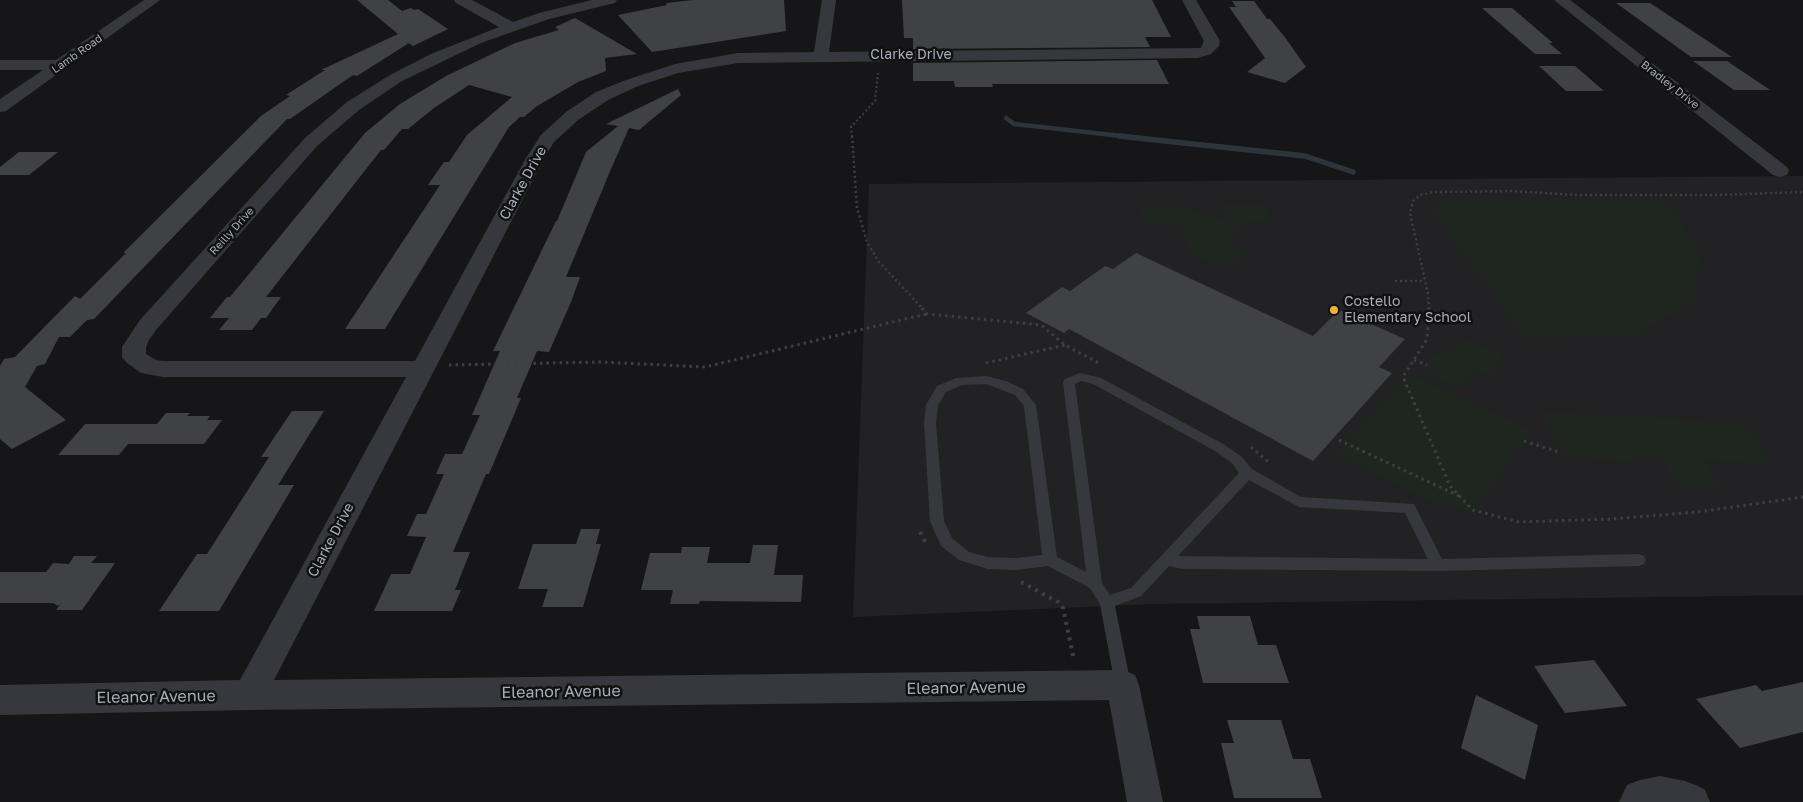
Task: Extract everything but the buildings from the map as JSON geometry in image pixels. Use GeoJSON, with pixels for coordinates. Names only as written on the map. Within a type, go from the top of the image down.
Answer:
{"type":"FeatureCollection","features":[{"type":"Feature","properties":{"kind":"street","name":"Lamb Road"},"geometry":{"type":"LineString","coordinates":[[0,108],[153,0]]}},
{"type":"Feature","properties":{"kind":"street"},"geometry":{"type":"LineString","coordinates":[[461,0],[511,27]]}},
{"type":"Feature","properties":{"kind":"street","name":"Reilly Drive"},"geometry":{"type":"LineString","coordinates":[[423,369],[163,369],[150,367],[134,357],[134,347],[148,325],[322,131],[353,106],[396,78],[457,48],[511,27],[573,8],[610,0]]}},
{"type":"Feature","properties":{"kind":"street"},"geometry":{"type":"LineString","coordinates":[[822,55],[829,0]]}},
{"type":"Feature","properties":{"kind":"street","name":"Clarke Drive"},"geometry":{"type":"LineString","coordinates":[[249,695],[541,148],[565,121],[585,106],[620,88],[675,69],[738,58],[822,55],[1182,54],[1206,51],[1211,46],[1211,38],[1190,0]]}},
{"type":"Feature","properties":{"kind":"street","name":"Bradley Drive"},"geometry":{"type":"LineString","coordinates":[[1561,0],[1780,171]]}},
{"type":"Feature","properties":{"kind":"street"},"geometry":{"type":"LineString","coordinates":[[0,66],[60,65]]}},
{"type":"Feature","properties":{"kind":"street"},"geometry":{"type":"LineString","coordinates":[[1122,685],[1145,802]]}},
{"type":"Feature","properties":{"kind":"street","name":"Eleanor Avenue"},"geometry":{"type":"LineString","coordinates":[[0,700],[249,695],[1122,685]]}},
{"type":"Feature","properties":{"kind":"street"},"geometry":{"type":"LineString","coordinates":[[1637,802],[1640,797],[1660,793],[1685,798],[1692,802]]}},
{"type":"Feature","properties":{"kind":"lane"},"geometry":{"type":"LineString","coordinates":[[1094,584],[1069,382],[1080,377],[1097,381],[1220,448],[1237,460],[1247,473],[1299,502],[1409,508],[1438,565]]}},
{"type":"Feature","properties":{"kind":"lane"},"geometry":{"type":"LineString","coordinates":[[1050,560],[1030,405],[1019,392],[1002,384],[986,380],[960,381],[941,389],[932,405],[930,423],[937,521],[946,542],[964,556],[988,563],[1016,564],[1050,560],[1094,584],[1107,603],[1122,685]]}},
{"type":"Feature","properties":{"kind":"lane"},"geometry":{"type":"LineString","coordinates":[[1107,603],[1136,592],[1247,473]]}},
{"type":"Feature","properties":{"kind":"lane"},"geometry":{"type":"LineString","coordinates":[[1165,559],[1182,563],[1438,565],[1639,560]]}},
{"type":"Feature","properties":{"kind":"path"},"geometry":{"type":"LineString","coordinates":[[878,72],[875,100],[851,127],[857,208],[867,242],[879,262],[927,314]]}},
{"type":"Feature","properties":{"kind":"path"},"geometry":{"type":"LineString","coordinates":[[1803,192],[1708,196],[1434,192],[1420,195],[1412,201],[1410,213],[1428,294],[1429,322],[1427,339],[1402,377],[1450,486],[1473,510],[1519,522],[1612,519],[1698,512],[1803,497]]}},
{"type":"Feature","properties":{"kind":"path"},"geometry":{"type":"LineString","coordinates":[[1395,281],[1424,281]]}},
{"type":"Feature","properties":{"kind":"path"},"geometry":{"type":"LineString","coordinates":[[446,365],[599,362],[705,367],[927,314],[1041,326],[1065,345],[980,364]]}},
{"type":"Feature","properties":{"kind":"path"},"geometry":{"type":"LineString","coordinates":[[1414,360],[1428,365]]}},
{"type":"Feature","properties":{"kind":"path"},"geometry":{"type":"LineString","coordinates":[[1339,440],[1462,498]]}},
{"type":"Feature","properties":{"kind":"path"},"geometry":{"type":"LineString","coordinates":[[1524,441],[1559,452]]}},
{"type":"Feature","properties":{"kind":"path"},"geometry":{"type":"LineString","coordinates":[[917,523],[922,540],[931,550]]}},
{"type":"Feature","properties":{"kind":"path"},"geometry":{"type":"LineString","coordinates":[[1020,582],[1058,602],[1063,608],[1074,664]]}},
{"type":"Feature","properties":{"kind":"shaded area","name":"Costello Elementary School"},"geometry":{"type":"Polygon","coordinates":[[[1803,176],[1803,595],[1152,604],[853,617],[869,184],[1803,176]]]}},
{"type":"Feature","properties":{"kind":"shaded area"},"geometry":{"type":"Polygon","coordinates":[[[1438,202],[1668,202],[1700,252],[1695,301],[1634,336],[1525,338],[1430,208],[1438,202]]]}},
{"type":"Feature","properties":{"kind":"shaded area"},"geometry":{"type":"Polygon","coordinates":[[[1264,204],[1273,222],[1244,221],[1227,242],[1247,253],[1235,264],[1215,265],[1189,254],[1179,222],[1143,222],[1138,206],[1176,205],[1229,221],[1223,205],[1264,204]]]}},
{"type":"Feature","properties":{"kind":"shaded area"},"geometry":{"type":"Polygon","coordinates":[[[1462,337],[1504,354],[1492,377],[1474,370],[1461,388],[1422,372],[1435,354],[1453,349],[1462,337]]]}},
{"type":"Feature","properties":{"kind":"shaded area"},"geometry":{"type":"Polygon","coordinates":[[[1409,374],[1532,430],[1473,513],[1445,502],[1440,507],[1335,453],[1409,374]]]}},
{"type":"Feature","properties":{"kind":"shaded area"},"geometry":{"type":"Polygon","coordinates":[[[1540,411],[1743,423],[1774,464],[1704,460],[1722,489],[1679,487],[1659,457],[1632,457],[1634,462],[1558,457],[1560,448],[1540,411]]]}},
{"type":"Feature","properties":{"kind":"waterway"},"geometry":{"type":"LineString","coordinates":[[1006,118],[1014,124],[1130,137]]}},
{"type":"Feature","properties":{"kind":"waterway"},"geometry":{"type":"LineString","coordinates":[[1119,136],[1305,156],[1353,172]]}},
{"type":"Feature","properties":{"kind":"place","name":"Costello Elementary School"},"geometry":{"type":"Point","coordinates":[1334,310]}}]}
